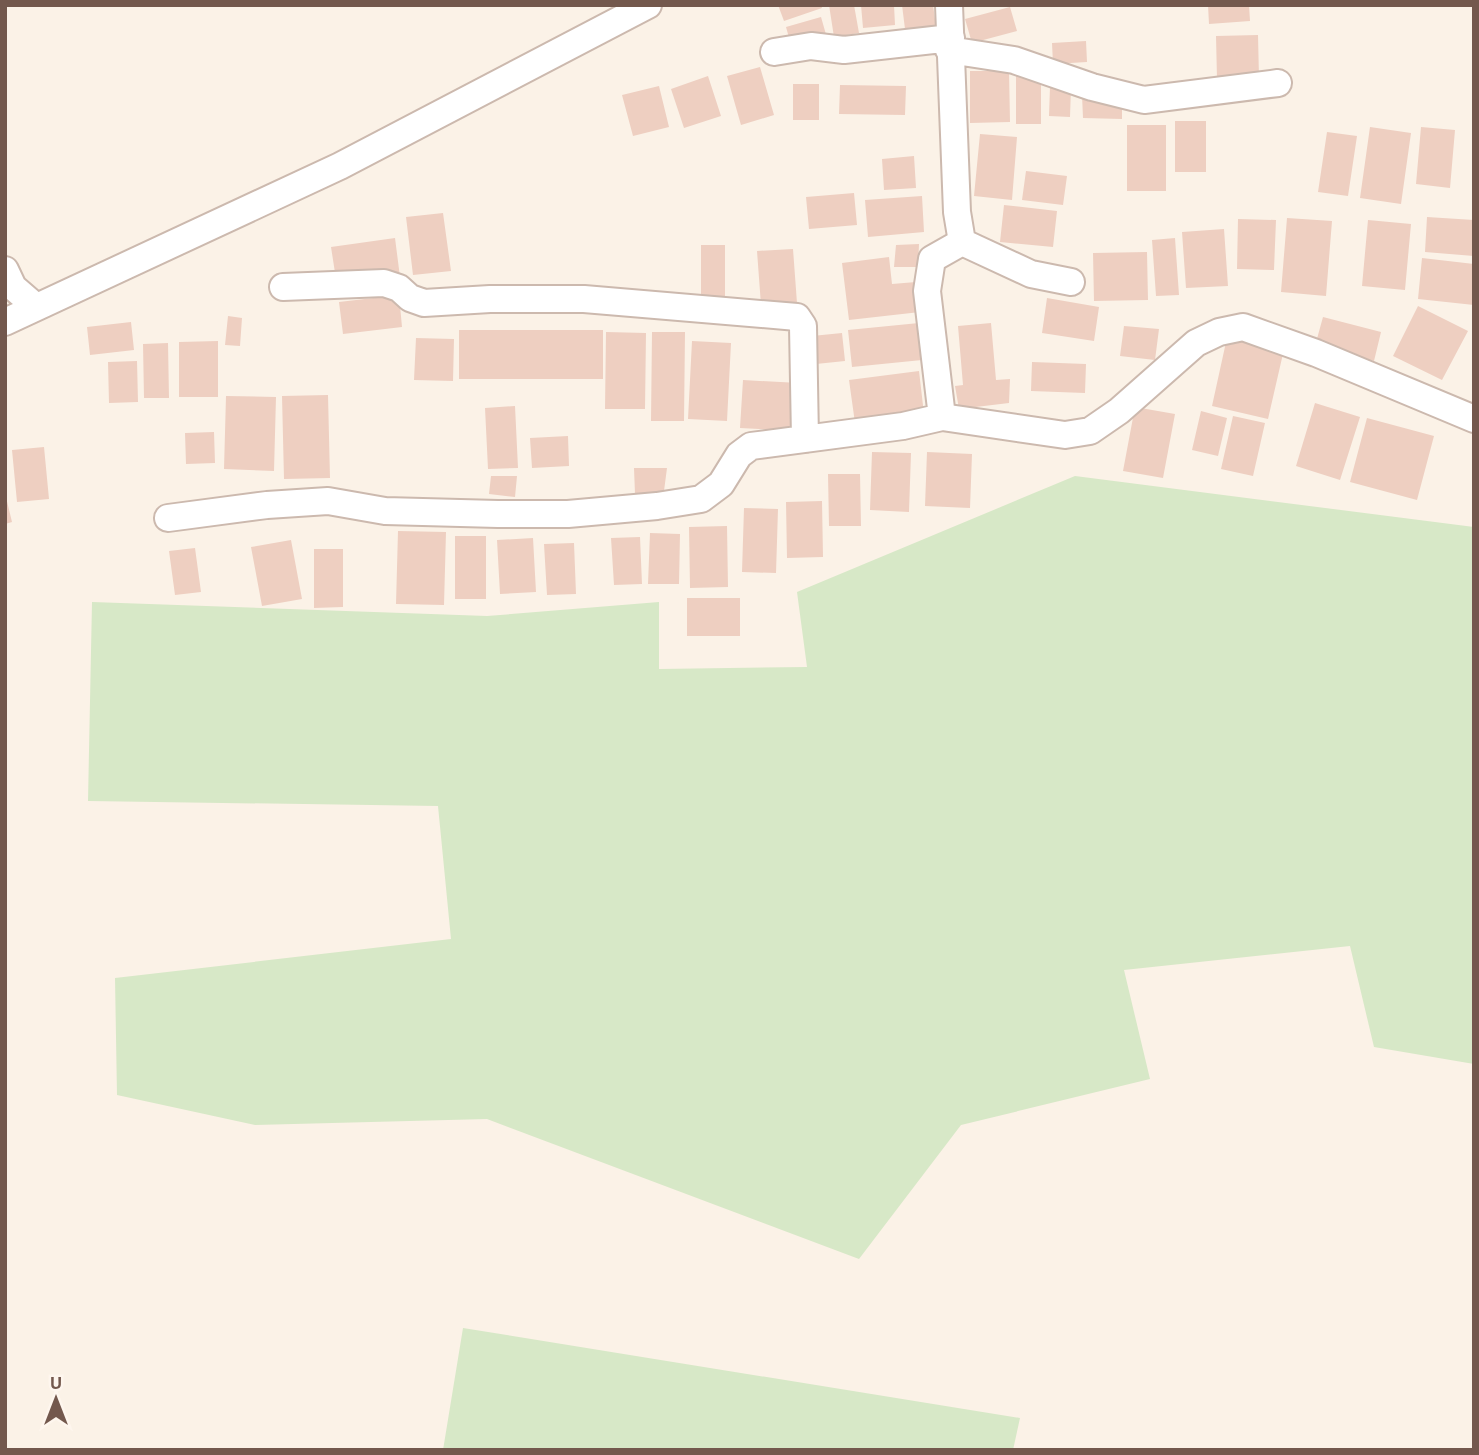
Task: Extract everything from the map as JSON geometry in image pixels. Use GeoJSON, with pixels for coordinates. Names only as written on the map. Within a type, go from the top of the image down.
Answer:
{"type":"FeatureCollection","features":[{"type":"Feature","properties":{"kind":"street"},"geometry":{"type":"LineString","coordinates":[[5,321],[340,166],[648,5]]}},
{"type":"Feature","properties":{"kind":"street"},"geometry":{"type":"LineString","coordinates":[[949,5],[957,212],[962,242]]}},
{"type":"Feature","properties":{"kind":"street"},"geometry":{"type":"LineString","coordinates":[[774,52],[811,46],[844,50],[950,44],[1014,60],[1092,87],[1144,100],[1278,83]]}},
{"type":"Feature","properties":{"kind":"street"},"geometry":{"type":"LineString","coordinates":[[962,242],[1031,274],[1071,282]]}},
{"type":"Feature","properties":{"kind":"street"},"geometry":{"type":"LineString","coordinates":[[942,417],[927,291],[932,259],[962,242]]}},
{"type":"Feature","properties":{"kind":"street"},"geometry":{"type":"LineString","coordinates":[[9,279],[35,306]]}},
{"type":"Feature","properties":{"kind":"street"},"geometry":{"type":"LineString","coordinates":[[283,287],[384,283],[399,288],[410,298],[424,303],[490,299],[584,299],[797,317],[803,326],[805,439]]}},
{"type":"Feature","properties":{"kind":"street"},"geometry":{"type":"LineString","coordinates":[[169,518],[267,505],[328,501],[385,511],[498,514],[568,514],[657,506],[701,499],[721,484],[739,455],[751,446],[904,426],[942,417],[1065,435],[1090,431],[1119,411],[1196,343],[1219,332],[1243,327],[1316,353],[1474,419]]}},
{"type":"Feature","properties":{"kind":"green space"},"geometry":{"type":"Polygon","coordinates":[[[1075,476],[1474,527],[1474,1064],[1374,1047],[1350,946],[1124,970],[1150,1079],[961,1125],[859,1259],[487,1119],[255,1125],[117,1095],[115,978],[451,939],[438,806],[88,801],[92,602],[487,616],[659,602],[659,669],[807,667],[797,592],[1075,476]]]}},
{"type":"Feature","properties":{"kind":"green space"},"geometry":{"type":"Polygon","coordinates":[[[463,1328],[1020,1418],[1013,1450],[443,1450],[463,1328]]]}},
{"type":"Feature","properties":{"kind":"building"},"geometry":{"type":"Polygon","coordinates":[[[778,5],[821,5],[822,8],[784,21],[778,5]]]}},
{"type":"Feature","properties":{"kind":"building"},"geometry":{"type":"Polygon","coordinates":[[[829,5],[854,5],[859,33],[834,37],[829,5]]]}},
{"type":"Feature","properties":{"kind":"building"},"geometry":{"type":"Polygon","coordinates":[[[861,5],[894,5],[895,25],[863,28],[861,5]]]}},
{"type":"Feature","properties":{"kind":"building"},"geometry":{"type":"Polygon","coordinates":[[[902,5],[933,5],[937,33],[906,37],[902,5]]]}},
{"type":"Feature","properties":{"kind":"building"},"geometry":{"type":"Polygon","coordinates":[[[1208,5],[1249,5],[1250,21],[1209,24],[1208,5]]]}},
{"type":"Feature","properties":{"kind":"building"},"geometry":{"type":"Polygon","coordinates":[[[1010,7],[1017,31],[972,43],[965,19],[1010,7]]]}},
{"type":"Feature","properties":{"kind":"building"},"geometry":{"type":"Polygon","coordinates":[[[821,17],[827,38],[792,48],[786,27],[821,17]]]}},
{"type":"Feature","properties":{"kind":"building"},"geometry":{"type":"Polygon","coordinates":[[[1258,35],[1259,78],[1217,79],[1216,36],[1258,35]]]}},
{"type":"Feature","properties":{"kind":"building"},"geometry":{"type":"Polygon","coordinates":[[[1086,41],[1087,62],[1053,64],[1052,43],[1086,41]]]}},
{"type":"Feature","properties":{"kind":"building"},"geometry":{"type":"Polygon","coordinates":[[[760,67],[774,115],[741,125],[727,76],[760,67]]]}},
{"type":"Feature","properties":{"kind":"building"},"geometry":{"type":"Polygon","coordinates":[[[970,71],[1009,71],[1010,122],[970,123],[970,71]]]}},
{"type":"Feature","properties":{"kind":"building"},"geometry":{"type":"Polygon","coordinates":[[[1016,73],[1041,73],[1041,124],[1016,124],[1016,73]]]}},
{"type":"Feature","properties":{"kind":"building"},"geometry":{"type":"Polygon","coordinates":[[[708,76],[721,116],[684,128],[671,89],[708,76]]]}},
{"type":"Feature","properties":{"kind":"building"},"geometry":{"type":"Polygon","coordinates":[[[793,84],[819,84],[819,120],[793,120],[793,84]]]}},
{"type":"Feature","properties":{"kind":"building"},"geometry":{"type":"Polygon","coordinates":[[[840,85],[906,86],[905,115],[839,114],[840,85]]]}},
{"type":"Feature","properties":{"kind":"building"},"geometry":{"type":"Polygon","coordinates":[[[659,86],[669,127],[633,136],[622,95],[659,86]]]}},
{"type":"Feature","properties":{"kind":"building"},"geometry":{"type":"Polygon","coordinates":[[[1050,87],[1071,87],[1070,117],[1049,116],[1050,87]]]}},
{"type":"Feature","properties":{"kind":"building"},"geometry":{"type":"Polygon","coordinates":[[[1082,95],[1122,101],[1122,119],[1083,118],[1082,95]]]}},
{"type":"Feature","properties":{"kind":"building"},"geometry":{"type":"Polygon","coordinates":[[[1175,121],[1206,121],[1206,172],[1175,172],[1175,121]]]}},
{"type":"Feature","properties":{"kind":"building"},"geometry":{"type":"Polygon","coordinates":[[[1127,125],[1166,125],[1166,191],[1127,191],[1127,125]]]}},
{"type":"Feature","properties":{"kind":"building"},"geometry":{"type":"Polygon","coordinates":[[[1370,127],[1411,133],[1401,204],[1360,198],[1370,127]]]}},
{"type":"Feature","properties":{"kind":"building"},"geometry":{"type":"Polygon","coordinates":[[[1421,127],[1455,130],[1450,188],[1416,184],[1421,127]]]}},
{"type":"Feature","properties":{"kind":"building"},"geometry":{"type":"Polygon","coordinates":[[[1327,132],[1357,136],[1348,196],[1318,192],[1327,132]]]}},
{"type":"Feature","properties":{"kind":"building"},"geometry":{"type":"Polygon","coordinates":[[[980,134],[1017,137],[1012,200],[974,196],[980,134]]]}},
{"type":"Feature","properties":{"kind":"building"},"geometry":{"type":"Polygon","coordinates":[[[914,156],[916,188],[884,190],[882,159],[914,156]]]}},
{"type":"Feature","properties":{"kind":"building"},"geometry":{"type":"Polygon","coordinates":[[[1026,171],[1067,176],[1063,205],[1022,200],[1026,171]]]}},
{"type":"Feature","properties":{"kind":"building"},"geometry":{"type":"Polygon","coordinates":[[[854,193],[857,225],[809,229],[806,197],[854,193]]]}},
{"type":"Feature","properties":{"kind":"building"},"geometry":{"type":"Polygon","coordinates":[[[922,196],[924,232],[868,237],[865,200],[922,196]]]}},
{"type":"Feature","properties":{"kind":"building"},"geometry":{"type":"Polygon","coordinates":[[[1004,205],[1057,211],[1053,247],[1000,242],[1004,205]]]}},
{"type":"Feature","properties":{"kind":"building"},"geometry":{"type":"Polygon","coordinates":[[[443,213],[451,271],[413,275],[406,217],[443,213]]]}},
{"type":"Feature","properties":{"kind":"building"},"geometry":{"type":"Polygon","coordinates":[[[1427,217],[1474,220],[1474,256],[1425,252],[1427,217]]]}},
{"type":"Feature","properties":{"kind":"building"},"geometry":{"type":"Polygon","coordinates":[[[1287,218],[1332,221],[1326,296],[1281,292],[1287,218]]]}},
{"type":"Feature","properties":{"kind":"building"},"geometry":{"type":"Polygon","coordinates":[[[1238,219],[1276,220],[1274,270],[1237,269],[1238,219]]]}},
{"type":"Feature","properties":{"kind":"building"},"geometry":{"type":"Polygon","coordinates":[[[1368,220],[1411,224],[1405,290],[1362,286],[1368,220]]]}},
{"type":"Feature","properties":{"kind":"building"},"geometry":{"type":"Polygon","coordinates":[[[1224,229],[1228,286],[1186,288],[1182,232],[1224,229]]]}},
{"type":"Feature","properties":{"kind":"building"},"geometry":{"type":"Polygon","coordinates":[[[395,238],[400,277],[336,279],[331,247],[395,238]]]}},
{"type":"Feature","properties":{"kind":"building"},"geometry":{"type":"Polygon","coordinates":[[[1175,238],[1179,295],[1156,296],[1152,240],[1175,238]]]}},
{"type":"Feature","properties":{"kind":"building"},"geometry":{"type":"Polygon","coordinates":[[[919,244],[918,267],[894,267],[896,245],[919,244]]]}},
{"type":"Feature","properties":{"kind":"building"},"geometry":{"type":"Polygon","coordinates":[[[701,245],[725,245],[725,300],[701,300],[701,245]]]}},
{"type":"Feature","properties":{"kind":"building"},"geometry":{"type":"Polygon","coordinates":[[[793,249],[797,303],[761,305],[757,251],[793,249]]]}},
{"type":"Feature","properties":{"kind":"building"},"geometry":{"type":"Polygon","coordinates":[[[1147,252],[1148,300],[1094,301],[1093,253],[1147,252]]]}},
{"type":"Feature","properties":{"kind":"building"},"geometry":{"type":"Polygon","coordinates":[[[889,257],[892,284],[916,282],[920,312],[849,320],[842,263],[889,257]]]}},
{"type":"Feature","properties":{"kind":"building"},"geometry":{"type":"Polygon","coordinates":[[[1422,258],[1474,264],[1474,305],[1418,299],[1422,258]]]}},
{"type":"Feature","properties":{"kind":"building"},"geometry":{"type":"Polygon","coordinates":[[[399,295],[402,327],[343,334],[339,302],[399,295]]]}},
{"type":"Feature","properties":{"kind":"building"},"geometry":{"type":"Polygon","coordinates":[[[1047,298],[1099,307],[1094,341],[1042,333],[1047,298]]]}},
{"type":"Feature","properties":{"kind":"building"},"geometry":{"type":"Polygon","coordinates":[[[1418,306],[1468,331],[1442,380],[1393,356],[1418,306]]]}},
{"type":"Feature","properties":{"kind":"building"},"geometry":{"type":"Polygon","coordinates":[[[228,316],[242,318],[240,346],[225,345],[228,316]]]}},
{"type":"Feature","properties":{"kind":"building"},"geometry":{"type":"Polygon","coordinates":[[[1323,317],[1381,332],[1374,361],[1315,346],[1323,317]]]}},
{"type":"Feature","properties":{"kind":"building"},"geometry":{"type":"Polygon","coordinates":[[[131,322],[134,350],[90,355],[87,327],[131,322]]]}},
{"type":"Feature","properties":{"kind":"building"},"geometry":{"type":"Polygon","coordinates":[[[919,323],[922,360],[852,367],[848,330],[919,323]]]}},
{"type":"Feature","properties":{"kind":"building"},"geometry":{"type":"Polygon","coordinates":[[[991,323],[996,380],[1010,379],[1009,403],[959,409],[955,386],[963,385],[958,326],[991,323]]]}},
{"type":"Feature","properties":{"kind":"building"},"geometry":{"type":"Polygon","coordinates":[[[1124,326],[1159,329],[1155,360],[1120,356],[1124,326]]]}},
{"type":"Feature","properties":{"kind":"building"},"geometry":{"type":"Polygon","coordinates":[[[459,330],[603,330],[603,379],[459,379],[459,330]]]}},
{"type":"Feature","properties":{"kind":"building"},"geometry":{"type":"Polygon","coordinates":[[[606,332],[646,333],[645,409],[605,409],[606,332]]]}},
{"type":"Feature","properties":{"kind":"building"},"geometry":{"type":"Polygon","coordinates":[[[652,332],[685,332],[684,421],[651,421],[652,332]]]}},
{"type":"Feature","properties":{"kind":"building"},"geometry":{"type":"Polygon","coordinates":[[[842,333],[845,361],[816,364],[812,336],[842,333]]]}},
{"type":"Feature","properties":{"kind":"building"},"geometry":{"type":"Polygon","coordinates":[[[1228,333],[1285,345],[1268,419],[1212,406],[1228,333]]]}},
{"type":"Feature","properties":{"kind":"building"},"geometry":{"type":"Polygon","coordinates":[[[416,338],[454,339],[453,381],[414,380],[416,338]]]}},
{"type":"Feature","properties":{"kind":"building"},"geometry":{"type":"Polygon","coordinates":[[[218,341],[218,397],[179,397],[179,342],[218,341]]]}},
{"type":"Feature","properties":{"kind":"building"},"geometry":{"type":"Polygon","coordinates":[[[692,341],[731,343],[727,421],[688,419],[692,341]]]}},
{"type":"Feature","properties":{"kind":"building"},"geometry":{"type":"Polygon","coordinates":[[[168,343],[169,398],[144,398],[143,344],[168,343]]]}},
{"type":"Feature","properties":{"kind":"building"},"geometry":{"type":"Polygon","coordinates":[[[137,361],[138,402],[109,403],[108,362],[137,361]]]}},
{"type":"Feature","properties":{"kind":"building"},"geometry":{"type":"Polygon","coordinates":[[[1032,362],[1086,364],[1085,393],[1031,391],[1032,362]]]}},
{"type":"Feature","properties":{"kind":"building"},"geometry":{"type":"Polygon","coordinates":[[[919,371],[924,414],[855,423],[849,380],[919,371]]]}},
{"type":"Feature","properties":{"kind":"building"},"geometry":{"type":"Polygon","coordinates":[[[743,380],[799,383],[796,431],[740,428],[743,380]]]}},
{"type":"Feature","properties":{"kind":"building"},"geometry":{"type":"Polygon","coordinates":[[[328,395],[330,478],[284,479],[282,396],[328,395]]]}},
{"type":"Feature","properties":{"kind":"building"},"geometry":{"type":"Polygon","coordinates":[[[226,396],[276,397],[274,471],[224,469],[226,396]]]}},
{"type":"Feature","properties":{"kind":"building"},"geometry":{"type":"Polygon","coordinates":[[[1315,403],[1360,417],[1340,480],[1296,466],[1315,403]]]}},
{"type":"Feature","properties":{"kind":"building"},"geometry":{"type":"Polygon","coordinates":[[[515,406],[518,468],[488,469],[485,408],[515,406]]]}},
{"type":"Feature","properties":{"kind":"building"},"geometry":{"type":"Polygon","coordinates":[[[1135,407],[1175,414],[1163,478],[1123,471],[1135,407]]]}},
{"type":"Feature","properties":{"kind":"building"},"geometry":{"type":"Polygon","coordinates":[[[1201,411],[1227,418],[1218,456],[1192,450],[1201,411]]]}},
{"type":"Feature","properties":{"kind":"building"},"geometry":{"type":"Polygon","coordinates":[[[1233,416],[1265,423],[1253,476],[1221,469],[1233,416]]]}},
{"type":"Feature","properties":{"kind":"building"},"geometry":{"type":"Polygon","coordinates":[[[1367,418],[1434,436],[1417,500],[1350,482],[1367,418]]]}},
{"type":"Feature","properties":{"kind":"building"},"geometry":{"type":"Polygon","coordinates":[[[214,432],[215,463],[186,464],[185,433],[214,432]]]}},
{"type":"Feature","properties":{"kind":"building"},"geometry":{"type":"Polygon","coordinates":[[[568,436],[569,466],[532,468],[530,438],[568,436]]]}},
{"type":"Feature","properties":{"kind":"building"},"geometry":{"type":"Polygon","coordinates":[[[44,447],[49,499],[17,502],[12,450],[44,447]]]}},
{"type":"Feature","properties":{"kind":"building"},"geometry":{"type":"Polygon","coordinates":[[[872,452],[911,453],[909,512],[870,510],[872,452]]]}},
{"type":"Feature","properties":{"kind":"building"},"geometry":{"type":"Polygon","coordinates":[[[927,452],[972,454],[970,508],[925,506],[927,452]]]}},
{"type":"Feature","properties":{"kind":"building"},"geometry":{"type":"Polygon","coordinates":[[[634,468],[667,468],[664,491],[635,494],[634,468]]]}},
{"type":"Feature","properties":{"kind":"building"},"geometry":{"type":"Polygon","coordinates":[[[828,474],[860,474],[861,526],[829,526],[828,474]]]}},
{"type":"Feature","properties":{"kind":"building"},"geometry":{"type":"Polygon","coordinates":[[[491,476],[517,476],[515,497],[489,494],[491,476]]]}},
{"type":"Feature","properties":{"kind":"building"},"geometry":{"type":"Polygon","coordinates":[[[5,493],[12,522],[5,524],[5,493]]]}},
{"type":"Feature","properties":{"kind":"building"},"geometry":{"type":"Polygon","coordinates":[[[822,501],[823,557],[787,558],[786,502],[822,501]]]}},
{"type":"Feature","properties":{"kind":"building"},"geometry":{"type":"Polygon","coordinates":[[[744,508],[778,509],[776,573],[742,572],[744,508]]]}},
{"type":"Feature","properties":{"kind":"building"},"geometry":{"type":"Polygon","coordinates":[[[727,526],[728,587],[690,588],[689,527],[727,526]]]}},
{"type":"Feature","properties":{"kind":"building"},"geometry":{"type":"Polygon","coordinates":[[[398,531],[446,532],[444,605],[396,604],[398,531]]]}},
{"type":"Feature","properties":{"kind":"building"},"geometry":{"type":"Polygon","coordinates":[[[650,533],[680,534],[679,584],[648,584],[650,533]]]}},
{"type":"Feature","properties":{"kind":"building"},"geometry":{"type":"Polygon","coordinates":[[[455,536],[486,536],[486,599],[455,599],[455,536]]]}},
{"type":"Feature","properties":{"kind":"building"},"geometry":{"type":"Polygon","coordinates":[[[640,537],[642,584],[614,585],[611,538],[640,537]]]}},
{"type":"Feature","properties":{"kind":"building"},"geometry":{"type":"Polygon","coordinates":[[[533,538],[536,592],[500,594],[497,540],[533,538]]]}},
{"type":"Feature","properties":{"kind":"building"},"geometry":{"type":"Polygon","coordinates":[[[291,540],[302,599],[262,606],[251,547],[291,540]]]}},
{"type":"Feature","properties":{"kind":"building"},"geometry":{"type":"Polygon","coordinates":[[[574,543],[576,594],[547,595],[544,544],[574,543]]]}},
{"type":"Feature","properties":{"kind":"building"},"geometry":{"type":"Polygon","coordinates":[[[195,548],[201,592],[175,595],[169,551],[195,548]]]}},
{"type":"Feature","properties":{"kind":"building"},"geometry":{"type":"Polygon","coordinates":[[[314,549],[343,549],[343,607],[314,608],[314,549]]]}},
{"type":"Feature","properties":{"kind":"building"},"geometry":{"type":"Polygon","coordinates":[[[687,598],[740,598],[740,636],[687,636],[687,598]]]}}]}
